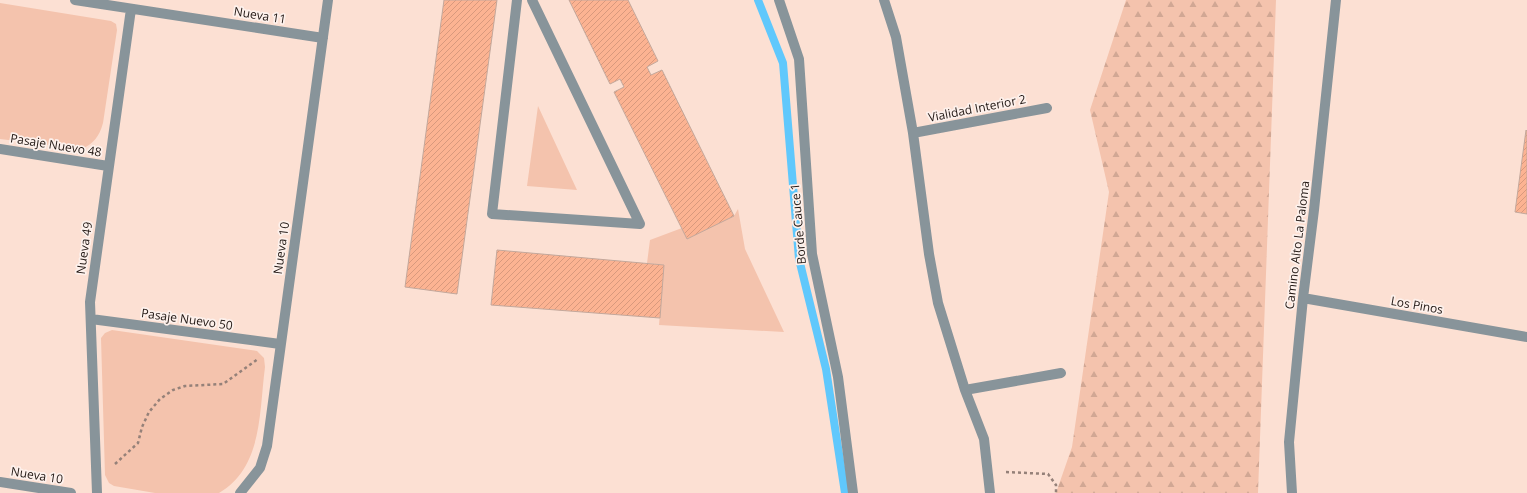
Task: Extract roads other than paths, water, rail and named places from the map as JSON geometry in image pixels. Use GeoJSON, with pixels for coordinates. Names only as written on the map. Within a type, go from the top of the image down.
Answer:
{"type":"FeatureCollection","features":[{"type":"Feature","properties":{"kind":"street","name":"Nueva 11"},"geometry":{"type":"LineString","coordinates":[[75,0],[323,38]]}},
{"type":"Feature","properties":{"kind":"street","name":"Nueva 10"},"geometry":{"type":"LineString","coordinates":[[240,493],[260,468],[268,446],[280,344],[328,0]]}},
{"type":"Feature","properties":{"kind":"street"},"geometry":{"type":"LineString","coordinates":[[518,0],[492,214],[640,224],[532,0]]}},
{"type":"Feature","properties":{"kind":"street","name":"Borde Cauce 1"},"geometry":{"type":"LineString","coordinates":[[779,0],[798,59],[812,254],[838,377],[853,493]]}},
{"type":"Feature","properties":{"kind":"street"},"geometry":{"type":"LineString","coordinates":[[884,0],[896,37],[913,133],[929,254],[938,303],[965,390],[984,439],[989,473],[990,493]]}},
{"type":"Feature","properties":{"kind":"street","name":"Camino Alto La Paloma"},"geometry":{"type":"LineString","coordinates":[[1292,493],[1289,442],[1303,298],[1314,210],[1336,0]]}},
{"type":"Feature","properties":{"kind":"street","name":"Nueva 49"},"geometry":{"type":"LineString","coordinates":[[97,493],[91,319],[92,284],[131,9]]}},
{"type":"Feature","properties":{"kind":"street","name":"Vialidad Interior 2"},"geometry":{"type":"LineString","coordinates":[[913,133],[1047,108]]}},
{"type":"Feature","properties":{"kind":"street","name":"Pasaje Nuevo 48"},"geometry":{"type":"LineString","coordinates":[[0,149],[108,166]]}},
{"type":"Feature","properties":{"kind":"street","name":"Los Pinos"},"geometry":{"type":"LineString","coordinates":[[1303,298],[1527,337]]}},
{"type":"Feature","properties":{"kind":"street","name":"Pasaje Nuevo 50"},"geometry":{"type":"LineString","coordinates":[[91,319],[280,344]]}},
{"type":"Feature","properties":{"kind":"street"},"geometry":{"type":"LineString","coordinates":[[965,390],[1061,373]]}},
{"type":"Feature","properties":{"kind":"street","name":"Nueva 10"},"geometry":{"type":"LineString","coordinates":[[0,482],[71,493]]}},
{"type":"Feature","properties":{"kind":"waterway"},"geometry":{"type":"LineString","coordinates":[[758,0],[783,63],[799,259],[826,369],[845,493]]}}]}
